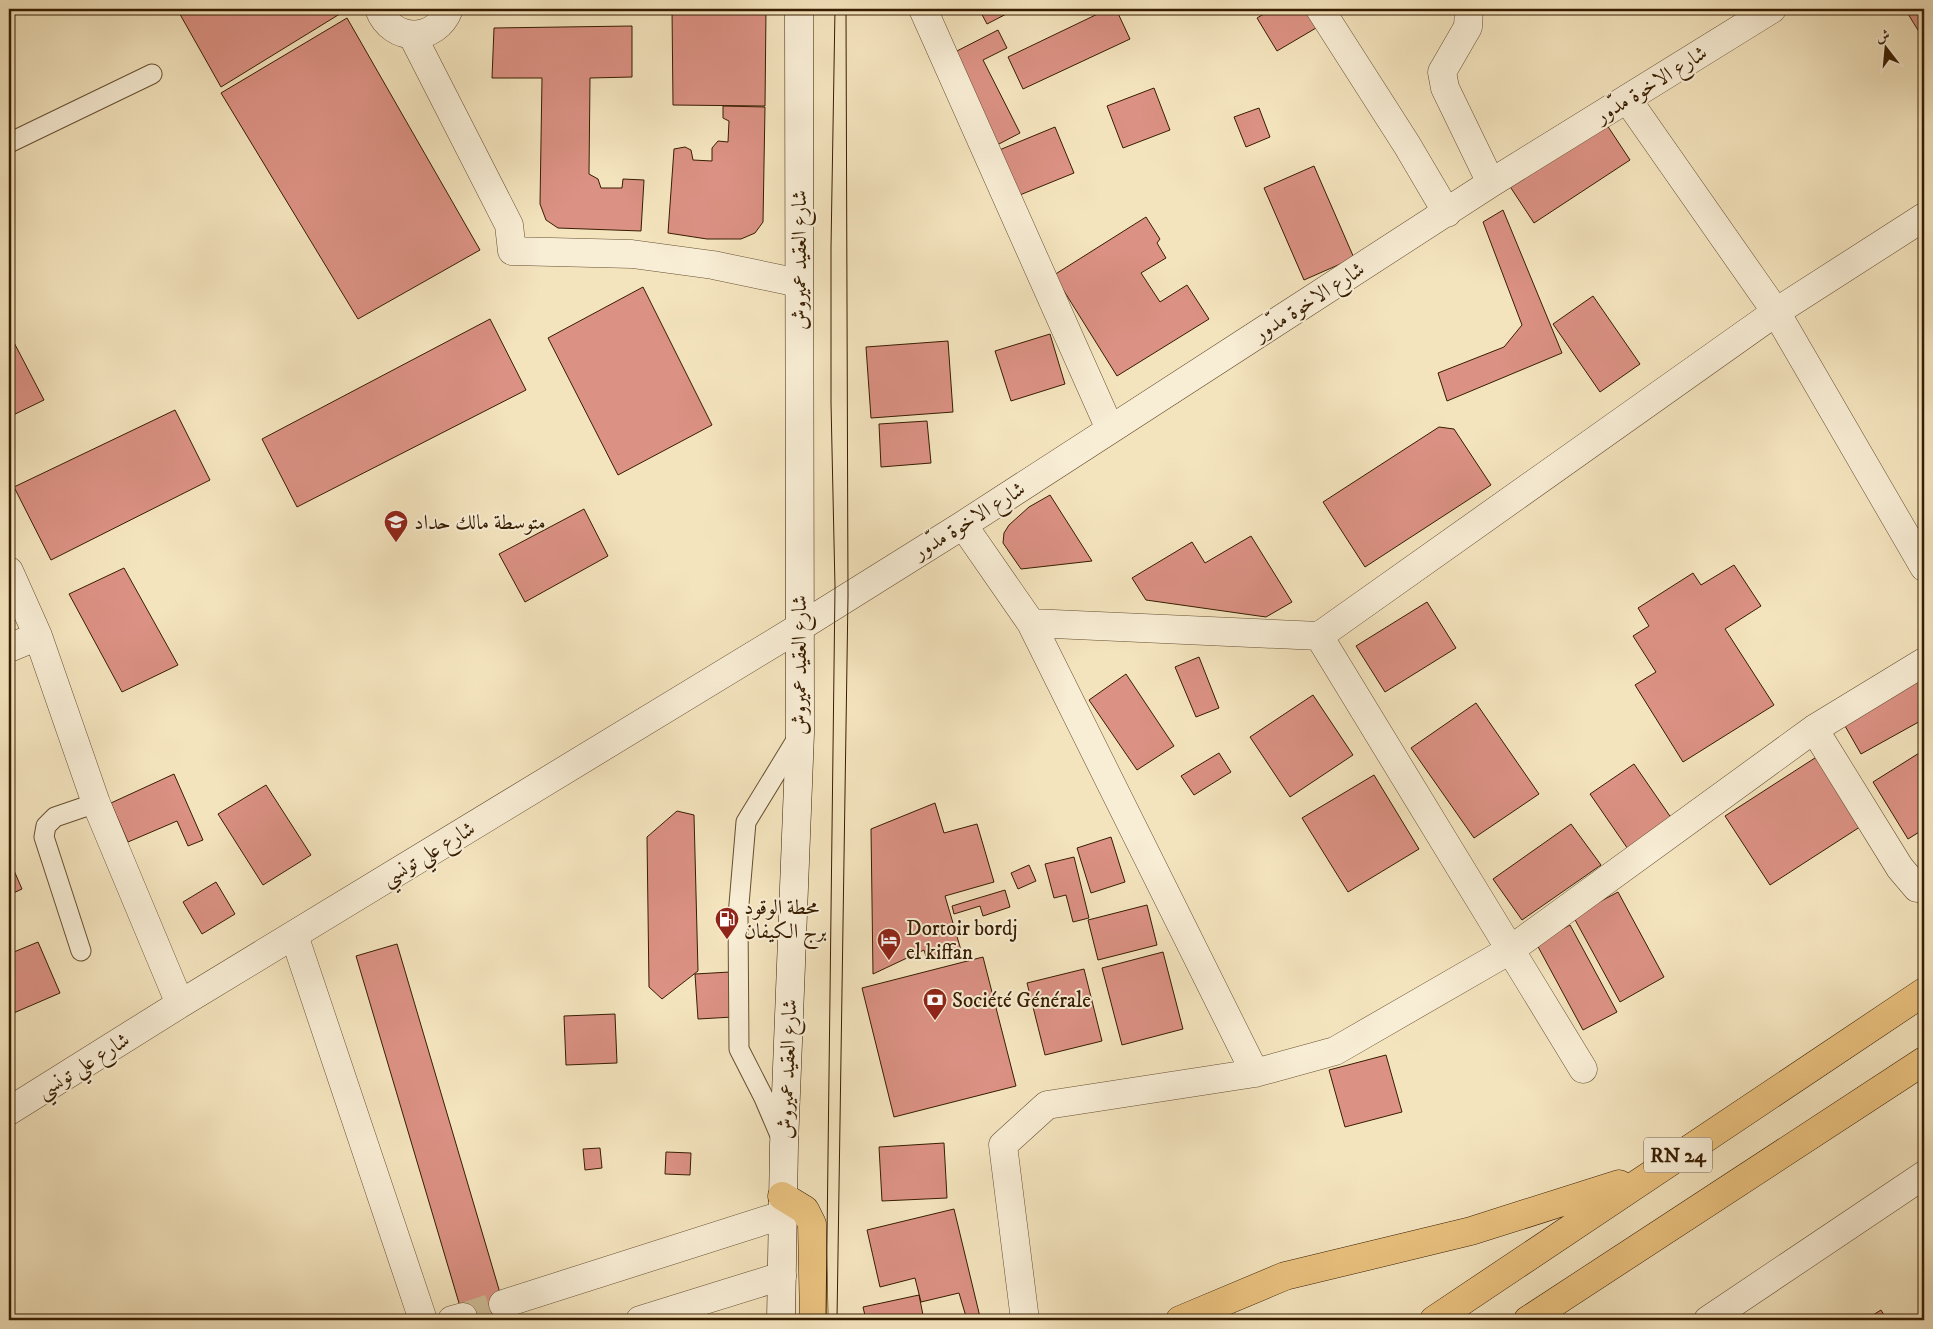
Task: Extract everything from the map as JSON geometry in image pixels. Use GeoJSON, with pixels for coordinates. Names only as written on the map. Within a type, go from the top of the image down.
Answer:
{"type":"FeatureCollection","features":[{"type":"Feature","properties":{"kind":"highway","name":"RN 24"},"geometry":{"type":"LineString","coordinates":[[1434,1320],[1649,1174],[1924,992]]}},
{"type":"Feature","properties":{"kind":"highway","name":"RN 24"},"geometry":{"type":"LineString","coordinates":[[1528,1320],[1924,1061]]}},
{"type":"Feature","properties":{"kind":"highway"},"geometry":{"type":"LineString","coordinates":[[1180,1320],[1285,1276],[1471,1231],[1649,1174]]}},
{"type":"Feature","properties":{"kind":"highway"},"geometry":{"type":"LineString","coordinates":[[782,1206],[805,1210],[812,1224],[814,1236],[814,1320]]}},
{"type":"Feature","properties":{"kind":"street"},"geometry":{"type":"LineString","coordinates":[[379,9],[392,28],[412,35],[424,34],[434,29],[443,21],[448,9]]}},
{"type":"Feature","properties":{"kind":"street","name":"شارع العقيد عميروش"},"geometry":{"type":"LineString","coordinates":[[781,1320],[782,1206],[800,733],[800,9]]}},
{"type":"Feature","properties":{"kind":"street"},"geometry":{"type":"LineString","coordinates":[[922,9],[1110,429]]}},
{"type":"Feature","properties":{"kind":"street"},"geometry":{"type":"LineString","coordinates":[[1320,9],[1408,145],[1447,213]]}},
{"type":"Feature","properties":{"kind":"street"},"geometry":{"type":"LineString","coordinates":[[1469,9],[1468,27],[1442,72],[1445,88],[1491,183]]}},
{"type":"Feature","properties":{"kind":"street","name":"شارع الاخوة مدّور"},"geometry":{"type":"LineString","coordinates":[[848,596],[962,525],[1491,183],[1772,9]]}},
{"type":"Feature","properties":{"kind":"street"},"geometry":{"type":"LineString","coordinates":[[412,35],[509,225],[512,252],[632,254],[713,265],[799,283]]}},
{"type":"Feature","properties":{"kind":"street"},"geometry":{"type":"LineString","coordinates":[[1627,99],[1776,312],[1924,567]]}},
{"type":"Feature","properties":{"kind":"street"},"geometry":{"type":"LineString","coordinates":[[1031,623],[1319,636],[1776,312],[1924,217]]}},
{"type":"Feature","properties":{"kind":"street"},"geometry":{"type":"LineString","coordinates":[[962,525],[1031,623],[1255,1073]]}},
{"type":"Feature","properties":{"kind":"street"},"geometry":{"type":"LineString","coordinates":[[9,570],[38,636],[96,803],[180,1004]]}},
{"type":"Feature","properties":{"kind":"street","name":"شارع علي تونسي"},"geometry":{"type":"LineString","coordinates":[[9,1111],[180,1004],[848,596]]}},
{"type":"Feature","properties":{"kind":"street"},"geometry":{"type":"LineString","coordinates":[[9,648],[38,636]]}},
{"type":"Feature","properties":{"kind":"street"},"geometry":{"type":"LineString","coordinates":[[1319,636],[1583,1069]]}},
{"type":"Feature","properties":{"kind":"street"},"geometry":{"type":"LineString","coordinates":[[1025,1320],[1003,1145],[1047,1105],[1255,1073],[1335,1050],[1510,950],[1814,729],[1924,662]]}},
{"type":"Feature","properties":{"kind":"street"},"geometry":{"type":"LineString","coordinates":[[1814,729],[1900,868],[1917,888],[1924,889]]}},
{"type":"Feature","properties":{"kind":"street"},"geometry":{"type":"LineString","coordinates":[[294,935],[424,1320]]}},
{"type":"Feature","properties":{"kind":"street"},"geometry":{"type":"LineString","coordinates":[[1708,1320],[1924,1175]]}},
{"type":"Feature","properties":{"kind":"street"},"geometry":{"type":"LineString","coordinates":[[503,1304],[782,1206]]}},
{"type":"Feature","properties":{"kind":"street"},"geometry":{"type":"LineString","coordinates":[[640,1320],[782,1276]]}},
{"type":"Feature","properties":{"kind":"lane"},"geometry":{"type":"LineString","coordinates":[[9,143],[152,74]]}},
{"type":"Feature","properties":{"kind":"lane"},"geometry":{"type":"LineString","coordinates":[[784,1145],[764,1098],[739,1049],[738,916],[746,822],[800,733]]}},
{"type":"Feature","properties":{"kind":"lane"},"geometry":{"type":"LineString","coordinates":[[81,952],[44,837],[46,826],[55,817],[96,803]]}},
{"type":"Feature","properties":{"kind":"building"},"geometry":{"type":"Polygon","coordinates":[[[177,9],[341,9],[343,12],[221,87],[177,9]]]}},
{"type":"Feature","properties":{"kind":"building"},"geometry":{"type":"Polygon","coordinates":[[[672,9],[766,9],[765,106],[673,105],[672,9]]]}},
{"type":"Feature","properties":{"kind":"building"},"geometry":{"type":"Polygon","coordinates":[[[979,9],[1016,9],[987,24],[979,9]]]}},
{"type":"Feature","properties":{"kind":"building"},"geometry":{"type":"Polygon","coordinates":[[[1108,9],[1116,9],[1130,39],[1023,89],[1008,57],[1108,9]]]}},
{"type":"Feature","properties":{"kind":"building"},"geometry":{"type":"Polygon","coordinates":[[[1272,9],[1305,9],[1316,28],[1277,51],[1257,18],[1272,9]]]}},
{"type":"Feature","properties":{"kind":"building"},"geometry":{"type":"Polygon","coordinates":[[[1396,9],[1409,9],[1398,14],[1396,9]]]}},
{"type":"Feature","properties":{"kind":"building"},"geometry":{"type":"Polygon","coordinates":[[[1905,9],[1924,9],[1924,33],[1921,35],[1905,9]]]}},
{"type":"Feature","properties":{"kind":"building"},"geometry":{"type":"Polygon","coordinates":[[[347,18],[480,250],[358,319],[221,93],[347,18]]]}},
{"type":"Feature","properties":{"kind":"building"},"geometry":{"type":"Polygon","coordinates":[[[632,26],[632,77],[590,78],[589,174],[598,179],[601,188],[622,188],[623,179],[644,180],[641,231],[558,228],[546,220],[540,204],[542,78],[492,78],[494,28],[632,26]]]}},
{"type":"Feature","properties":{"kind":"building"},"geometry":{"type":"Polygon","coordinates":[[[998,30],[1007,48],[983,60],[1020,133],[997,145],[951,54],[998,30]]]}},
{"type":"Feature","properties":{"kind":"building"},"geometry":{"type":"Polygon","coordinates":[[[1154,88],[1170,130],[1123,148],[1107,106],[1154,88]]]}},
{"type":"Feature","properties":{"kind":"building"},"geometry":{"type":"Polygon","coordinates":[[[723,106],[765,107],[763,222],[755,233],[741,239],[707,239],[668,233],[674,149],[685,147],[691,150],[693,160],[712,161],[712,148],[718,141],[728,142],[729,121],[723,118],[723,106]]]}},
{"type":"Feature","properties":{"kind":"building"},"geometry":{"type":"Polygon","coordinates":[[[1259,108],[1270,137],[1246,147],[1234,117],[1259,108]]]}},
{"type":"Feature","properties":{"kind":"building"},"geometry":{"type":"Polygon","coordinates":[[[1603,119],[1630,160],[1534,223],[1507,182],[1603,119]]]}},
{"type":"Feature","properties":{"kind":"building"},"geometry":{"type":"Polygon","coordinates":[[[1055,127],[1074,173],[1010,199],[992,153],[1055,127]]]}},
{"type":"Feature","properties":{"kind":"building"},"geometry":{"type":"Polygon","coordinates":[[[1314,166],[1354,258],[1304,280],[1264,188],[1314,166]]]}},
{"type":"Feature","properties":{"kind":"building"},"geometry":{"type":"Polygon","coordinates":[[[1503,210],[1562,353],[1447,401],[1438,373],[1504,347],[1522,325],[1483,222],[1503,210]]]}},
{"type":"Feature","properties":{"kind":"building"},"geometry":{"type":"Polygon","coordinates":[[[1146,217],[1160,239],[1157,243],[1166,258],[1141,273],[1160,302],[1187,285],[1209,319],[1117,376],[1054,275],[1146,217]]]}},
{"type":"Feature","properties":{"kind":"building"},"geometry":{"type":"Polygon","coordinates":[[[643,287],[712,425],[618,475],[548,338],[643,287]]]}},
{"type":"Feature","properties":{"kind":"building"},"geometry":{"type":"Polygon","coordinates":[[[1593,296],[1640,364],[1600,392],[1553,324],[1593,296]]]}},
{"type":"Feature","properties":{"kind":"building"},"geometry":{"type":"Polygon","coordinates":[[[490,319],[526,390],[297,507],[262,439],[490,319]]]}},
{"type":"Feature","properties":{"kind":"building"},"geometry":{"type":"Polygon","coordinates":[[[9,333],[44,400],[9,417],[9,333]]]}},
{"type":"Feature","properties":{"kind":"building"},"geometry":{"type":"Polygon","coordinates":[[[1050,334],[1065,384],[1011,401],[995,351],[1050,334]]]}},
{"type":"Feature","properties":{"kind":"building"},"geometry":{"type":"Polygon","coordinates":[[[948,341],[953,412],[871,418],[866,347],[948,341]]]}},
{"type":"Feature","properties":{"kind":"building"},"geometry":{"type":"Polygon","coordinates":[[[175,410],[210,480],[51,560],[14,487],[175,410]]]}},
{"type":"Feature","properties":{"kind":"building"},"geometry":{"type":"Polygon","coordinates":[[[927,421],[931,463],[881,467],[879,424],[927,421]]]}},
{"type":"Feature","properties":{"kind":"building"},"geometry":{"type":"Polygon","coordinates":[[[1439,427],[1454,429],[1491,485],[1365,567],[1323,502],[1439,427]]]}},
{"type":"Feature","properties":{"kind":"building"},"geometry":{"type":"Polygon","coordinates":[[[1050,495],[1092,561],[1021,569],[1003,543],[1004,533],[1009,525],[1029,507],[1050,495]]]}},
{"type":"Feature","properties":{"kind":"building"},"geometry":{"type":"Polygon","coordinates":[[[584,509],[608,556],[525,602],[499,554],[584,509]]]}},
{"type":"Feature","properties":{"kind":"building"},"geometry":{"type":"Polygon","coordinates":[[[1251,536],[1292,602],[1266,617],[1146,600],[1132,578],[1192,542],[1205,563],[1251,536]]]}},
{"type":"Feature","properties":{"kind":"building"},"geometry":{"type":"Polygon","coordinates":[[[1734,565],[1761,606],[1725,629],[1774,705],[1683,762],[1635,685],[1656,672],[1633,636],[1649,626],[1638,608],[1693,573],[1701,585],[1734,565]]]}},
{"type":"Feature","properties":{"kind":"building"},"geometry":{"type":"Polygon","coordinates":[[[124,568],[178,665],[122,692],[69,594],[124,568]]]}},
{"type":"Feature","properties":{"kind":"building"},"geometry":{"type":"Polygon","coordinates":[[[1427,602],[1456,648],[1385,692],[1356,646],[1427,602]]]}},
{"type":"Feature","properties":{"kind":"building"},"geometry":{"type":"Polygon","coordinates":[[[1199,657],[1219,708],[1196,717],[1175,667],[1199,657]]]}},
{"type":"Feature","properties":{"kind":"building"},"geometry":{"type":"Polygon","coordinates":[[[1924,673],[1924,719],[1861,754],[1841,719],[1924,673]]]}},
{"type":"Feature","properties":{"kind":"building"},"geometry":{"type":"Polygon","coordinates":[[[1126,674],[1174,746],[1137,770],[1089,700],[1126,674]]]}},
{"type":"Feature","properties":{"kind":"building"},"geometry":{"type":"Polygon","coordinates":[[[1313,695],[1353,755],[1290,797],[1250,737],[1313,695]]]}},
{"type":"Feature","properties":{"kind":"building"},"geometry":{"type":"Polygon","coordinates":[[[1476,703],[1539,794],[1474,838],[1411,748],[1476,703]]]}},
{"type":"Feature","properties":{"kind":"building"},"geometry":{"type":"Polygon","coordinates":[[[1924,750],[1924,829],[1908,839],[1873,782],[1924,750]]]}},
{"type":"Feature","properties":{"kind":"building"},"geometry":{"type":"Polygon","coordinates":[[[1219,753],[1231,772],[1194,795],[1181,776],[1219,753]]]}},
{"type":"Feature","properties":{"kind":"building"},"geometry":{"type":"Polygon","coordinates":[[[1818,756],[1863,825],[1770,885],[1725,816],[1818,756]]]}},
{"type":"Feature","properties":{"kind":"building"},"geometry":{"type":"Polygon","coordinates":[[[1634,764],[1674,822],[1630,852],[1590,794],[1634,764]]]}},
{"type":"Feature","properties":{"kind":"building"},"geometry":{"type":"Polygon","coordinates":[[[174,774],[203,840],[188,846],[177,821],[128,842],[111,803],[174,774]]]}},
{"type":"Feature","properties":{"kind":"building"},"geometry":{"type":"Polygon","coordinates":[[[1374,775],[1419,849],[1348,892],[1302,818],[1374,775]]]}},
{"type":"Feature","properties":{"kind":"building"},"geometry":{"type":"Polygon","coordinates":[[[266,785],[311,855],[263,885],[218,814],[266,785]]]}},
{"type":"Feature","properties":{"kind":"building"},"geometry":{"type":"Polygon","coordinates":[[[935,803],[944,833],[977,824],[994,882],[945,896],[961,950],[927,960],[924,950],[873,974],[871,829],[935,803]]]}},
{"type":"Feature","properties":{"kind":"building"},"geometry":{"type":"Polygon","coordinates":[[[677,811],[694,815],[698,971],[662,999],[649,987],[647,837],[677,811]]]}},
{"type":"Feature","properties":{"kind":"building"},"geometry":{"type":"Polygon","coordinates":[[[1571,824],[1601,865],[1522,920],[1493,879],[1571,824]]]}},
{"type":"Feature","properties":{"kind":"building"},"geometry":{"type":"Polygon","coordinates":[[[1111,837],[1125,882],[1091,893],[1077,848],[1111,837]]]}},
{"type":"Feature","properties":{"kind":"building"},"geometry":{"type":"Polygon","coordinates":[[[1074,857],[1089,918],[1073,922],[1066,895],[1054,898],[1045,864],[1074,857]]]}},
{"type":"Feature","properties":{"kind":"building"},"geometry":{"type":"Polygon","coordinates":[[[9,859],[22,889],[9,895],[9,859]]]}},
{"type":"Feature","properties":{"kind":"building"},"geometry":{"type":"Polygon","coordinates":[[[1029,865],[1036,881],[1018,889],[1011,873],[1029,865]]]}},
{"type":"Feature","properties":{"kind":"building"},"geometry":{"type":"Polygon","coordinates":[[[216,882],[235,914],[202,934],[183,902],[216,882]]]}},
{"type":"Feature","properties":{"kind":"building"},"geometry":{"type":"Polygon","coordinates":[[[1005,890],[1010,907],[983,916],[980,906],[954,914],[952,906],[1005,890]]]}},
{"type":"Feature","properties":{"kind":"building"},"geometry":{"type":"Polygon","coordinates":[[[1618,892],[1664,977],[1620,1002],[1573,916],[1618,892]]]}},
{"type":"Feature","properties":{"kind":"building"},"geometry":{"type":"Polygon","coordinates":[[[1147,905],[1157,945],[1098,960],[1088,920],[1147,905]]]}},
{"type":"Feature","properties":{"kind":"building"},"geometry":{"type":"Polygon","coordinates":[[[1570,925],[1617,1012],[1583,1030],[1536,943],[1570,925]]]}},
{"type":"Feature","properties":{"kind":"building"},"geometry":{"type":"Polygon","coordinates":[[[38,942],[60,993],[9,1015],[9,954],[38,942]]]}},
{"type":"Feature","properties":{"kind":"building"},"geometry":{"type":"Polygon","coordinates":[[[397,944],[508,1320],[464,1320],[356,956],[397,944]]]}},
{"type":"Feature","properties":{"kind":"building"},"geometry":{"type":"Polygon","coordinates":[[[1163,952],[1183,1029],[1122,1045],[1102,968],[1163,952]]]}},
{"type":"Feature","properties":{"kind":"building","name":"Société Générale"},"geometry":{"type":"Polygon","coordinates":[[[983,957],[1016,1086],[894,1117],[862,988],[983,957]]]}},
{"type":"Feature","properties":{"kind":"building"},"geometry":{"type":"Polygon","coordinates":[[[1084,969],[1102,1041],[1045,1055],[1027,983],[1084,969]]]}},
{"type":"Feature","properties":{"kind":"building"},"geometry":{"type":"Polygon","coordinates":[[[730,972],[733,1017],[698,1019],[695,974],[730,972]]]}},
{"type":"Feature","properties":{"kind":"building"},"geometry":{"type":"Polygon","coordinates":[[[615,1014],[617,1063],[566,1065],[564,1016],[615,1014]]]}},
{"type":"Feature","properties":{"kind":"building"},"geometry":{"type":"Polygon","coordinates":[[[1386,1055],[1402,1112],[1345,1127],[1329,1070],[1386,1055]]]}},
{"type":"Feature","properties":{"kind":"building"},"geometry":{"type":"Polygon","coordinates":[[[944,1143],[947,1198],[882,1201],[879,1147],[944,1143]]]}},
{"type":"Feature","properties":{"kind":"building"},"geometry":{"type":"Polygon","coordinates":[[[600,1148],[602,1168],[585,1170],[583,1149],[600,1148]]]}},
{"type":"Feature","properties":{"kind":"building"},"geometry":{"type":"Polygon","coordinates":[[[666,1152],[691,1153],[690,1175],[665,1174],[666,1152]]]}},
{"type":"Feature","properties":{"kind":"building"},"geometry":{"type":"Polygon","coordinates":[[[954,1209],[980,1317],[967,1320],[959,1293],[921,1302],[915,1278],[880,1287],[867,1230],[954,1209]]]}},
{"type":"Feature","properties":{"kind":"building"},"geometry":{"type":"Polygon","coordinates":[[[919,1295],[924,1320],[866,1320],[863,1307],[919,1295]]]}},
{"type":"Feature","properties":{"kind":"building"},"geometry":{"type":"Polygon","coordinates":[[[1881,1310],[1887,1320],[1865,1320],[1881,1310]]]}},
{"type":"Feature","properties":{"kind":"building"},"geometry":{"type":"Polygon","coordinates":[[[1924,1313],[1924,1320],[1911,1320],[1924,1313]]]}},
{"type":"Feature","properties":{"kind":"tunnel"},"geometry":{"type":"LineString","coordinates":[[463,1317],[503,1304]]}},
{"type":"Feature","properties":{"kind":"tram line"},"geometry":{"type":"LineString","coordinates":[[826,1320],[835,587],[831,403],[831,247],[835,9]]}},
{"type":"Feature","properties":{"kind":"tram line"},"geometry":{"type":"LineString","coordinates":[[837,1320],[848,596],[846,9]]}},
{"type":"Feature","properties":{"kind":"place","name":"متوسطة مالك حداد"},"geometry":{"type":"Point","coordinates":[396,543]}},
{"type":"Feature","properties":{"kind":"place","name":"محطة الوقود برج الكيفان"},"geometry":{"type":"Point","coordinates":[727,940]}},
{"type":"Feature","properties":{"kind":"place","name":"Dortoir bordj el kiffan"},"geometry":{"type":"Point","coordinates":[889,961]}},
{"type":"Feature","properties":{"kind":"place","name":"Société Générale"},"geometry":{"type":"Point","coordinates":[935,1021]}}]}
